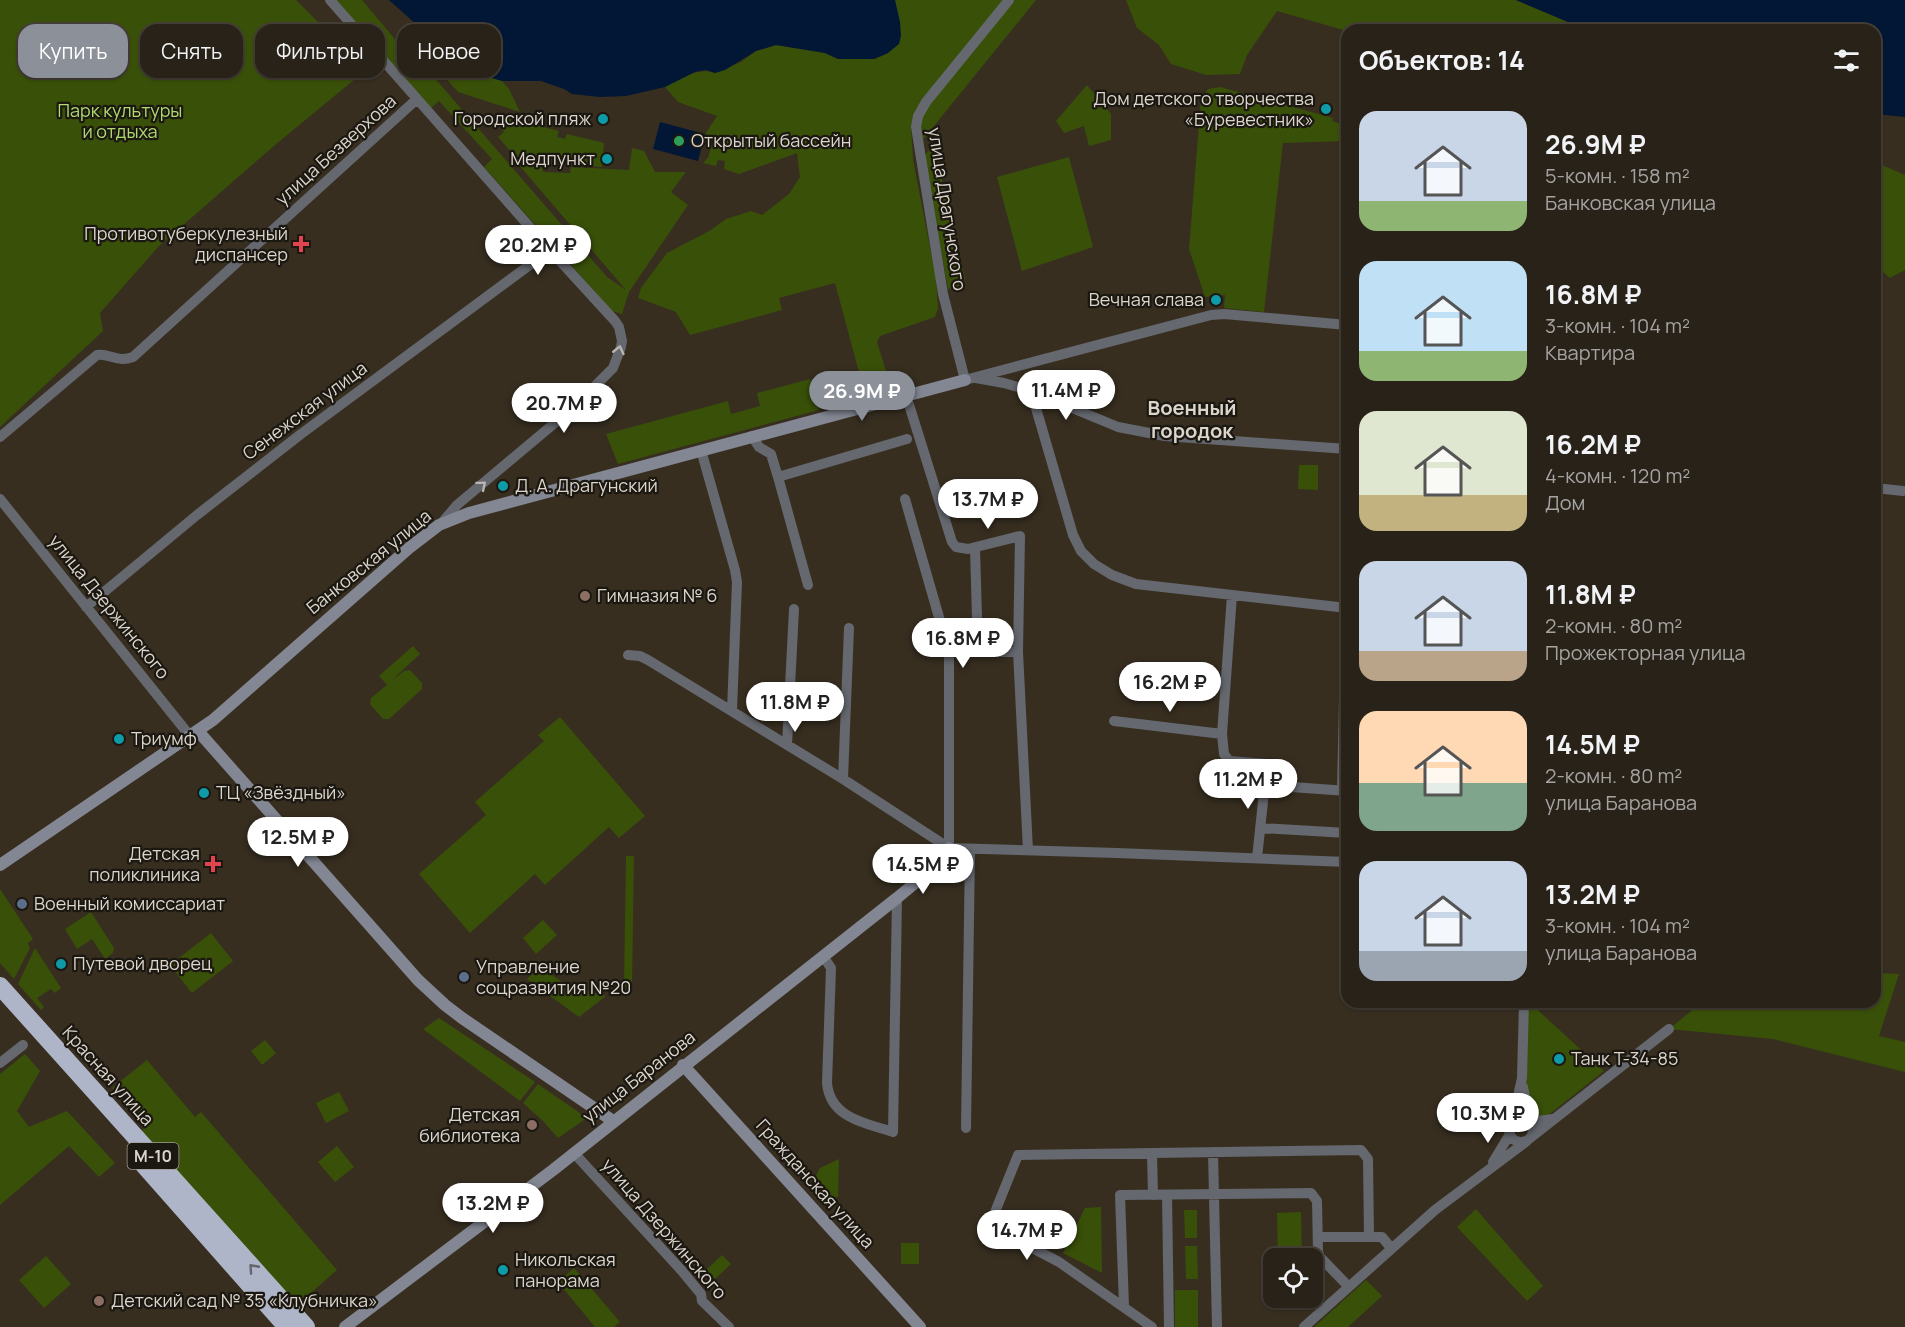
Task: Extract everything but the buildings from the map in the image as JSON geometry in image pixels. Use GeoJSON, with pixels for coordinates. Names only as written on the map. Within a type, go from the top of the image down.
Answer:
{"type":"FeatureCollection","features":[{"type":"Feature","properties":{"kind":"highway","name":"Красная улица"},"geometry":{"type":"LineString","coordinates":[[0,986],[306,1327]]}},
{"type":"Feature","properties":{"kind":"highway","name":"Красная улица"},"geometry":{"type":"LineString","coordinates":[[0,1001],[286,1327]]}},
{"type":"Feature","properties":{"kind":"street"},"geometry":{"type":"LineString","coordinates":[[330,0],[619,327],[621,347],[617,360],[595,388],[457,505],[439,525]]}},
{"type":"Feature","properties":{"kind":"street","name":"улица Драгунского"},"geometry":{"type":"LineString","coordinates":[[968,379],[943,294],[916,127],[918,116],[926,102],[1009,0]]}},
{"type":"Feature","properties":{"kind":"street","name":"улица Безверхова"},"geometry":{"type":"LineString","coordinates":[[0,437],[97,356],[102,354],[121,360],[133,357],[417,99]]}},
{"type":"Feature","properties":{"kind":"street","name":"Сенежская улица"},"geometry":{"type":"LineString","coordinates":[[86,607],[197,515],[301,434],[550,250]]}},
{"type":"Feature","properties":{"kind":"street"},"geometry":{"type":"LineString","coordinates":[[968,379],[1211,315],[1224,314],[1341,324]]}},
{"type":"Feature","properties":{"kind":"street"},"geometry":{"type":"LineString","coordinates":[[968,379],[1004,383],[1031,391],[1118,426],[1165,436],[1341,449]]}},
{"type":"Feature","properties":{"kind":"street","name":"Банковская улица"},"geometry":{"type":"LineString","coordinates":[[0,865],[215,718],[398,557],[439,525],[469,513],[968,379]]}},
{"type":"Feature","properties":{"kind":"street"},"geometry":{"type":"LineString","coordinates":[[1031,391],[1073,535],[1081,551],[1094,564],[1112,575],[1146,586],[1341,607]]}},
{"type":"Feature","properties":{"kind":"street"},"geometry":{"type":"LineString","coordinates":[[906,395],[952,542],[956,547],[963,550],[975,548],[1020,536],[1018,652],[1028,850]]}},
{"type":"Feature","properties":{"kind":"street"},"geometry":{"type":"LineString","coordinates":[[752,436],[759,447],[771,454],[808,585]]}},
{"type":"Feature","properties":{"kind":"street"},"geometry":{"type":"LineString","coordinates":[[778,477],[907,439]]}},
{"type":"Feature","properties":{"kind":"street"},"geometry":{"type":"LineString","coordinates":[[701,450],[736,576],[732,710]]}},
{"type":"Feature","properties":{"kind":"street"},"geometry":{"type":"LineString","coordinates":[[1881,489],[1903,491]]}},
{"type":"Feature","properties":{"kind":"street"},"geometry":{"type":"LineString","coordinates":[[905,499],[949,652],[950,848]]}},
{"type":"Feature","properties":{"kind":"street","name":"улица Дзержинского"},"geometry":{"type":"LineString","coordinates":[[0,500],[86,607],[194,733],[418,980],[462,1018],[613,1121]]}},
{"type":"Feature","properties":{"kind":"street"},"geometry":{"type":"LineString","coordinates":[[975,548],[978,652]]}},
{"type":"Feature","properties":{"kind":"street"},"geometry":{"type":"LineString","coordinates":[[1232,595],[1222,734],[1224,754],[1228,761],[1267,764],[1257,858]]}},
{"type":"Feature","properties":{"kind":"street"},"geometry":{"type":"LineString","coordinates":[[787,745],[794,609]]}},
{"type":"Feature","properties":{"kind":"street"},"geometry":{"type":"LineString","coordinates":[[843,779],[849,628]]}},
{"type":"Feature","properties":{"kind":"street"},"geometry":{"type":"LineString","coordinates":[[949,652],[1018,652]]}},
{"type":"Feature","properties":{"kind":"street"},"geometry":{"type":"LineString","coordinates":[[627,655],[640,656],[648,660],[732,710],[950,848],[1341,862]]}},
{"type":"Feature","properties":{"kind":"street"},"geometry":{"type":"LineString","coordinates":[[1114,721],[1222,734]]}},
{"type":"Feature","properties":{"kind":"street"},"geometry":{"type":"LineString","coordinates":[[1265,785],[1341,790]]}},
{"type":"Feature","properties":{"kind":"street"},"geometry":{"type":"LineString","coordinates":[[1260,828],[1341,833]]}},
{"type":"Feature","properties":{"kind":"street","name":"улица Баранова"},"geometry":{"type":"LineString","coordinates":[[345,1327],[574,1153],[897,898],[939,862],[950,848]]}},
{"type":"Feature","properties":{"kind":"street"},"geometry":{"type":"LineString","coordinates":[[966,1128],[970,849]]}},
{"type":"Feature","properties":{"kind":"street"},"geometry":{"type":"LineString","coordinates":[[823,956],[831,968],[827,1083],[831,1100],[836,1107],[853,1120],[892,1132],[897,898]]}},
{"type":"Feature","properties":{"kind":"street"},"geometry":{"type":"LineString","coordinates":[[1524,1008],[1522,1078],[1511,1128],[1518,1142],[1529,1139]]}},
{"type":"Feature","properties":{"kind":"street"},"geometry":{"type":"LineString","coordinates":[[1304,1327],[1391,1248],[1489,1168],[1557,1118],[1669,1029]]}},
{"type":"Feature","properties":{"kind":"street"},"geometry":{"type":"LineString","coordinates":[[0,1063],[23,1045]]}},
{"type":"Feature","properties":{"kind":"street","name":"Гражданская улица"},"geometry":{"type":"LineString","coordinates":[[683,1065],[920,1327]]}},
{"type":"Feature","properties":{"kind":"street"},"geometry":{"type":"LineString","coordinates":[[1522,1078],[1533,1129],[1529,1139]]}},
{"type":"Feature","properties":{"kind":"street"},"geometry":{"type":"LineString","coordinates":[[599,1111],[603,1121],[599,1132]]}},
{"type":"Feature","properties":{"kind":"street"},"geometry":{"type":"LineString","coordinates":[[1489,1168],[1511,1128],[1521,1118],[1530,1122],[1557,1118]]}},
{"type":"Feature","properties":{"kind":"street"},"geometry":{"type":"LineString","coordinates":[[1152,1327],[1059,1262],[1002,1232],[996,1223],[995,1212],[1018,1155],[1361,1150],[1368,1158],[1369,1237]]}},
{"type":"Feature","properties":{"kind":"street"},"geometry":{"type":"LineString","coordinates":[[1213,1152],[1217,1327]]}},
{"type":"Feature","properties":{"kind":"street","name":"улица Дзержинского"},"geometry":{"type":"LineString","coordinates":[[574,1153],[687,1277],[701,1294],[702,1301],[729,1327]]}},
{"type":"Feature","properties":{"kind":"street"},"geometry":{"type":"LineString","coordinates":[[1152,1153],[1153,1195]]}},
{"type":"Feature","properties":{"kind":"street"},"geometry":{"type":"LineString","coordinates":[[1124,1306],[1120,1195],[1311,1193],[1317,1201],[1320,1257],[1349,1287]]}},
{"type":"Feature","properties":{"kind":"street"},"geometry":{"type":"LineString","coordinates":[[1167,1195],[1170,1327]]}},
{"type":"Feature","properties":{"kind":"street"},"geometry":{"type":"LineString","coordinates":[[1318,1238],[1382,1237],[1391,1248]]}},
{"type":"Feature","properties":{"kind":"green space","name":"Парк культуры и отдыха"},"geometry":{"type":"Polygon","coordinates":[[[0,0],[296,0],[320,24],[255,24],[255,78],[356,78],[159,246],[100,313],[103,331],[0,427],[0,0]]]}},
{"type":"Feature","properties":{"kind":"green space"},"geometry":{"type":"Polygon","coordinates":[[[335,0],[362,0],[382,24],[356,24],[335,0]]]}},
{"type":"Feature","properties":{"kind":"green space"},"geometry":{"type":"Polygon","coordinates":[[[895,0],[1006,0],[911,127],[913,160],[936,278],[938,308],[935,317],[880,336],[877,342],[888,377],[886,381],[863,387],[835,283],[779,298],[782,310],[690,335],[676,312],[638,298],[641,288],[667,253],[711,230],[726,219],[751,211],[762,215],[789,194],[800,177],[797,153],[739,174],[724,169],[725,161],[718,160],[716,166],[703,163],[708,158],[714,137],[705,134],[717,116],[678,102],[665,87],[695,72],[715,73],[741,62],[756,51],[776,45],[825,53],[838,59],[875,59],[888,53],[895,0]]]}},
{"type":"Feature","properties":{"kind":"green space"},"geometry":{"type":"Polygon","coordinates":[[[1013,0],[1036,0],[921,142],[919,137],[922,114],[1013,0]]]}},
{"type":"Feature","properties":{"kind":"green space"},"geometry":{"type":"Polygon","coordinates":[[[1126,0],[1516,0],[1573,24],[1341,24],[1341,29],[1277,11],[1247,55],[1240,74],[1206,75],[1171,64],[1159,45],[1137,28],[1126,0]]]}},
{"type":"Feature","properties":{"kind":"green space"},"geometry":{"type":"Polygon","coordinates":[[[385,27],[397,42],[397,71],[385,57],[385,27]]]}},
{"type":"Feature","properties":{"kind":"green space"},"geometry":{"type":"Polygon","coordinates":[[[403,78],[435,78],[607,277],[626,290],[518,164],[542,165],[543,172],[570,173],[571,167],[629,170],[632,148],[644,151],[655,172],[686,172],[671,192],[688,205],[629,292],[622,314],[612,311],[484,167],[492,159],[439,101],[430,109],[403,78]]]}},
{"type":"Feature","properties":{"kind":"green space"},"geometry":{"type":"Polygon","coordinates":[[[446,78],[492,78],[502,81],[509,89],[520,112],[458,92],[446,78]]]}},
{"type":"Feature","properties":{"kind":"green space"},"geometry":{"type":"Polygon","coordinates":[[[1087,85],[1111,114],[1111,140],[1089,146],[1084,126],[1064,133],[1056,121],[1087,85]]]}},
{"type":"Feature","properties":{"kind":"green space"},"geometry":{"type":"Polygon","coordinates":[[[1220,87],[1333,118],[1332,121],[1341,124],[1341,141],[1283,143],[1264,312],[1224,308],[1225,295],[1205,297],[1189,249],[1201,99],[1208,89],[1220,87]]]}},
{"type":"Feature","properties":{"kind":"green space"},"geometry":{"type":"Polygon","coordinates":[[[508,118],[559,131],[557,137],[565,139],[567,134],[604,143],[602,167],[520,162],[498,137],[504,132],[499,125],[508,118]]]}},
{"type":"Feature","properties":{"kind":"green space"},"geometry":{"type":"Polygon","coordinates":[[[936,147],[965,279],[960,287],[948,289],[924,157],[930,148],[936,147]]]}},
{"type":"Feature","properties":{"kind":"green space"},"geometry":{"type":"Polygon","coordinates":[[[1069,157],[1093,247],[1022,271],[997,177],[1069,157]]]}},
{"type":"Feature","properties":{"kind":"green space"},"geometry":{"type":"Polygon","coordinates":[[[1881,165],[1905,175],[1905,270],[1890,278],[1881,270],[1881,165]]]}},
{"type":"Feature","properties":{"kind":"green space"},"geometry":{"type":"Polygon","coordinates":[[[810,379],[819,410],[618,464],[606,434],[728,401],[731,414],[760,406],[757,393],[810,379]]]}},
{"type":"Feature","properties":{"kind":"green space"},"geometry":{"type":"Polygon","coordinates":[[[1299,465],[1318,465],[1318,490],[1298,489],[1299,465]]]}},
{"type":"Feature","properties":{"kind":"green space"},"geometry":{"type":"Polygon","coordinates":[[[413,646],[420,654],[392,680],[404,671],[410,670],[422,683],[422,689],[389,719],[383,719],[370,704],[371,698],[387,685],[379,676],[413,646]]]}},
{"type":"Feature","properties":{"kind":"green space"},"geometry":{"type":"Polygon","coordinates":[[[560,717],[645,816],[619,838],[609,827],[545,885],[535,874],[470,933],[419,874],[486,815],[475,802],[544,741],[538,735],[560,717]]]}},
{"type":"Feature","properties":{"kind":"green space"},"geometry":{"type":"Polygon","coordinates":[[[626,856],[634,856],[632,986],[624,987],[626,856]]]}},
{"type":"Feature","properties":{"kind":"green space"},"geometry":{"type":"Polygon","coordinates":[[[0,889],[33,939],[28,943],[30,948],[14,979],[0,963],[0,889]]]}},
{"type":"Feature","properties":{"kind":"green space"},"geometry":{"type":"Polygon","coordinates":[[[91,912],[114,948],[113,953],[105,959],[92,939],[77,949],[65,929],[91,912]]]}},
{"type":"Feature","properties":{"kind":"green space"},"geometry":{"type":"Polygon","coordinates":[[[543,920],[557,935],[536,954],[523,938],[543,920]]]}},
{"type":"Feature","properties":{"kind":"green space"},"geometry":{"type":"Polygon","coordinates":[[[211,933],[233,961],[192,993],[170,965],[211,933]]]}},
{"type":"Feature","properties":{"kind":"green space"},"geometry":{"type":"Polygon","coordinates":[[[35,948],[61,988],[55,993],[51,989],[37,998],[44,1007],[41,1010],[18,984],[35,948]]]}},
{"type":"Feature","properties":{"kind":"green space"},"geometry":{"type":"Polygon","coordinates":[[[536,971],[545,971],[566,984],[606,996],[579,1017],[527,979],[536,971]]]}},
{"type":"Feature","properties":{"kind":"green space"},"geometry":{"type":"Polygon","coordinates":[[[1881,973],[1899,974],[1879,1036],[1905,1042],[1905,1072],[1773,1039],[1669,1029],[1695,1008],[1881,1008],[1881,973]]]}},
{"type":"Feature","properties":{"kind":"green space"},"geometry":{"type":"Polygon","coordinates":[[[1529,1008],[1536,1008],[1604,1071],[1546,1117],[1537,1117],[1532,1115],[1528,1108],[1526,1062],[1529,1008]]]}},
{"type":"Feature","properties":{"kind":"green space"},"geometry":{"type":"Polygon","coordinates":[[[439,1018],[535,1082],[520,1101],[423,1029],[439,1018]]]}},
{"type":"Feature","properties":{"kind":"green space"},"geometry":{"type":"Polygon","coordinates":[[[265,1040],[276,1053],[262,1065],[251,1051],[265,1040]]]}},
{"type":"Feature","properties":{"kind":"green space"},"geometry":{"type":"Polygon","coordinates":[[[25,1054],[40,1071],[17,1111],[29,1127],[67,1111],[115,1163],[99,1177],[69,1146],[0,1205],[0,1074],[25,1054]]]}},
{"type":"Feature","properties":{"kind":"green space"},"geometry":{"type":"Polygon","coordinates":[[[147,1060],[195,1117],[201,1112],[337,1270],[296,1306],[139,1133],[146,1126],[112,1088],[147,1060]]]}},
{"type":"Feature","properties":{"kind":"green space"},"geometry":{"type":"Polygon","coordinates":[[[538,1084],[587,1118],[558,1138],[523,1103],[538,1084]]]}},
{"type":"Feature","properties":{"kind":"green space"},"geometry":{"type":"Polygon","coordinates":[[[339,1092],[349,1111],[326,1123],[316,1103],[339,1092]]]}},
{"type":"Feature","properties":{"kind":"green space"},"geometry":{"type":"Polygon","coordinates":[[[337,1146],[354,1167],[335,1182],[318,1162],[337,1146]]]}},
{"type":"Feature","properties":{"kind":"green space"},"geometry":{"type":"Polygon","coordinates":[[[839,1159],[838,1197],[829,1197],[811,1186],[820,1168],[839,1159]]]}},
{"type":"Feature","properties":{"kind":"green space"},"geometry":{"type":"Polygon","coordinates":[[[1101,1207],[1102,1273],[1063,1253],[1085,1208],[1101,1207]]]}},
{"type":"Feature","properties":{"kind":"green space"},"geometry":{"type":"Polygon","coordinates":[[[1476,1209],[1543,1286],[1527,1301],[1457,1227],[1476,1209]]]}},
{"type":"Feature","properties":{"kind":"green space"},"geometry":{"type":"Polygon","coordinates":[[[1184,1210],[1197,1210],[1197,1238],[1185,1238],[1184,1210]]]}},
{"type":"Feature","properties":{"kind":"green space"},"geometry":{"type":"Polygon","coordinates":[[[1301,1212],[1302,1248],[1278,1248],[1277,1213],[1301,1212]]]}},
{"type":"Feature","properties":{"kind":"green space"},"geometry":{"type":"Polygon","coordinates":[[[901,1243],[919,1243],[919,1264],[901,1264],[901,1243]]]}},
{"type":"Feature","properties":{"kind":"green space"},"geometry":{"type":"Polygon","coordinates":[[[1185,1246],[1197,1246],[1198,1279],[1186,1279],[1185,1246]]]}},
{"type":"Feature","properties":{"kind":"green space"},"geometry":{"type":"Polygon","coordinates":[[[722,1255],[731,1264],[715,1279],[706,1270],[722,1255]]]}},
{"type":"Feature","properties":{"kind":"green space"},"geometry":{"type":"Polygon","coordinates":[[[46,1256],[71,1284],[44,1308],[19,1280],[46,1256]]]}},
{"type":"Feature","properties":{"kind":"green space"},"geometry":{"type":"Polygon","coordinates":[[[574,1268],[620,1322],[614,1327],[595,1327],[558,1282],[574,1268]]]}},
{"type":"Feature","properties":{"kind":"green space"},"geometry":{"type":"Polygon","coordinates":[[[1366,1280],[1382,1296],[1348,1327],[1314,1327],[1366,1280]]]}},
{"type":"Feature","properties":{"kind":"green space"},"geometry":{"type":"Polygon","coordinates":[[[1175,1290],[1198,1290],[1198,1327],[1175,1327],[1175,1290]]]}},
{"type":"Feature","properties":{"kind":"water"},"geometry":{"type":"Polygon","coordinates":[[[389,0],[895,0],[901,36],[899,44],[888,53],[874,59],[838,59],[825,53],[776,45],[756,51],[725,70],[715,73],[706,70],[695,72],[665,87],[626,96],[600,97],[572,94],[541,81],[502,81],[492,78],[501,78],[501,24],[416,24],[389,0]]]}},
{"type":"Feature","properties":{"kind":"water"},"geometry":{"type":"Polygon","coordinates":[[[1516,0],[1905,0],[1905,117],[1881,115],[1881,24],[1573,24],[1516,0]]]}},
{"type":"Feature","properties":{"kind":"water","name":"Открытый бассейн"},"geometry":{"type":"Polygon","coordinates":[[[660,122],[705,134],[698,161],[653,149],[660,122]]]}},
{"type":"Feature","properties":{"kind":"place","name":"Дом детского творчества «Буревестник»"},"geometry":{"type":"Point","coordinates":[1326,109]}},
{"type":"Feature","properties":{"kind":"place","name":"Городской пляж"},"geometry":{"type":"Point","coordinates":[603,119]}},
{"type":"Feature","properties":{"kind":"place","name":"Открытый бассейн"},"geometry":{"type":"Point","coordinates":[679,141]}},
{"type":"Feature","properties":{"kind":"place","name":"Медпункт"},"geometry":{"type":"Point","coordinates":[607,159]}},
{"type":"Feature","properties":{"kind":"place","name":"Противотуберкулезный диспансер"},"geometry":{"type":"Point","coordinates":[301,244]}},
{"type":"Feature","properties":{"kind":"place","name":"Вечная слава"},"geometry":{"type":"Point","coordinates":[1216,300]}},
{"type":"Feature","properties":{"kind":"place","name":"Д. А. Драгунский"},"geometry":{"type":"Point","coordinates":[503,486]}},
{"type":"Feature","properties":{"kind":"place","name":"Гимназия № 6"},"geometry":{"type":"Point","coordinates":[585,596]}},
{"type":"Feature","properties":{"kind":"place","name":"Триумф"},"geometry":{"type":"Point","coordinates":[119,739]}},
{"type":"Feature","properties":{"kind":"place","name":"ТЦ «Звёздный»"},"geometry":{"type":"Point","coordinates":[204,793]}},
{"type":"Feature","properties":{"kind":"place","name":"Детская поликлиника"},"geometry":{"type":"Point","coordinates":[213,864]}},
{"type":"Feature","properties":{"kind":"place","name":"Военный комиссариат"},"geometry":{"type":"Point","coordinates":[22,904]}},
{"type":"Feature","properties":{"kind":"place","name":"Путевой дворец"},"geometry":{"type":"Point","coordinates":[61,964]}},
{"type":"Feature","properties":{"kind":"place","name":"Управление соцразвития №20"},"geometry":{"type":"Point","coordinates":[464,977]}},
{"type":"Feature","properties":{"kind":"place","name":"Танк Т-34-85"},"geometry":{"type":"Point","coordinates":[1559,1059]}},
{"type":"Feature","properties":{"kind":"place","name":"Детская библиотека"},"geometry":{"type":"Point","coordinates":[532,1125]}},
{"type":"Feature","properties":{"kind":"place","name":"Никольская панорама"},"geometry":{"type":"Point","coordinates":[503,1270]}},
{"type":"Feature","properties":{"kind":"place","name":"Детский сад № 35 «Клубничка»"},"geometry":{"type":"Point","coordinates":[99,1301]}},
{"type":"Feature","properties":{"kind":"district","name":"Военный городок"},"geometry":{"type":"Point","coordinates":[1192,420]}}]}
